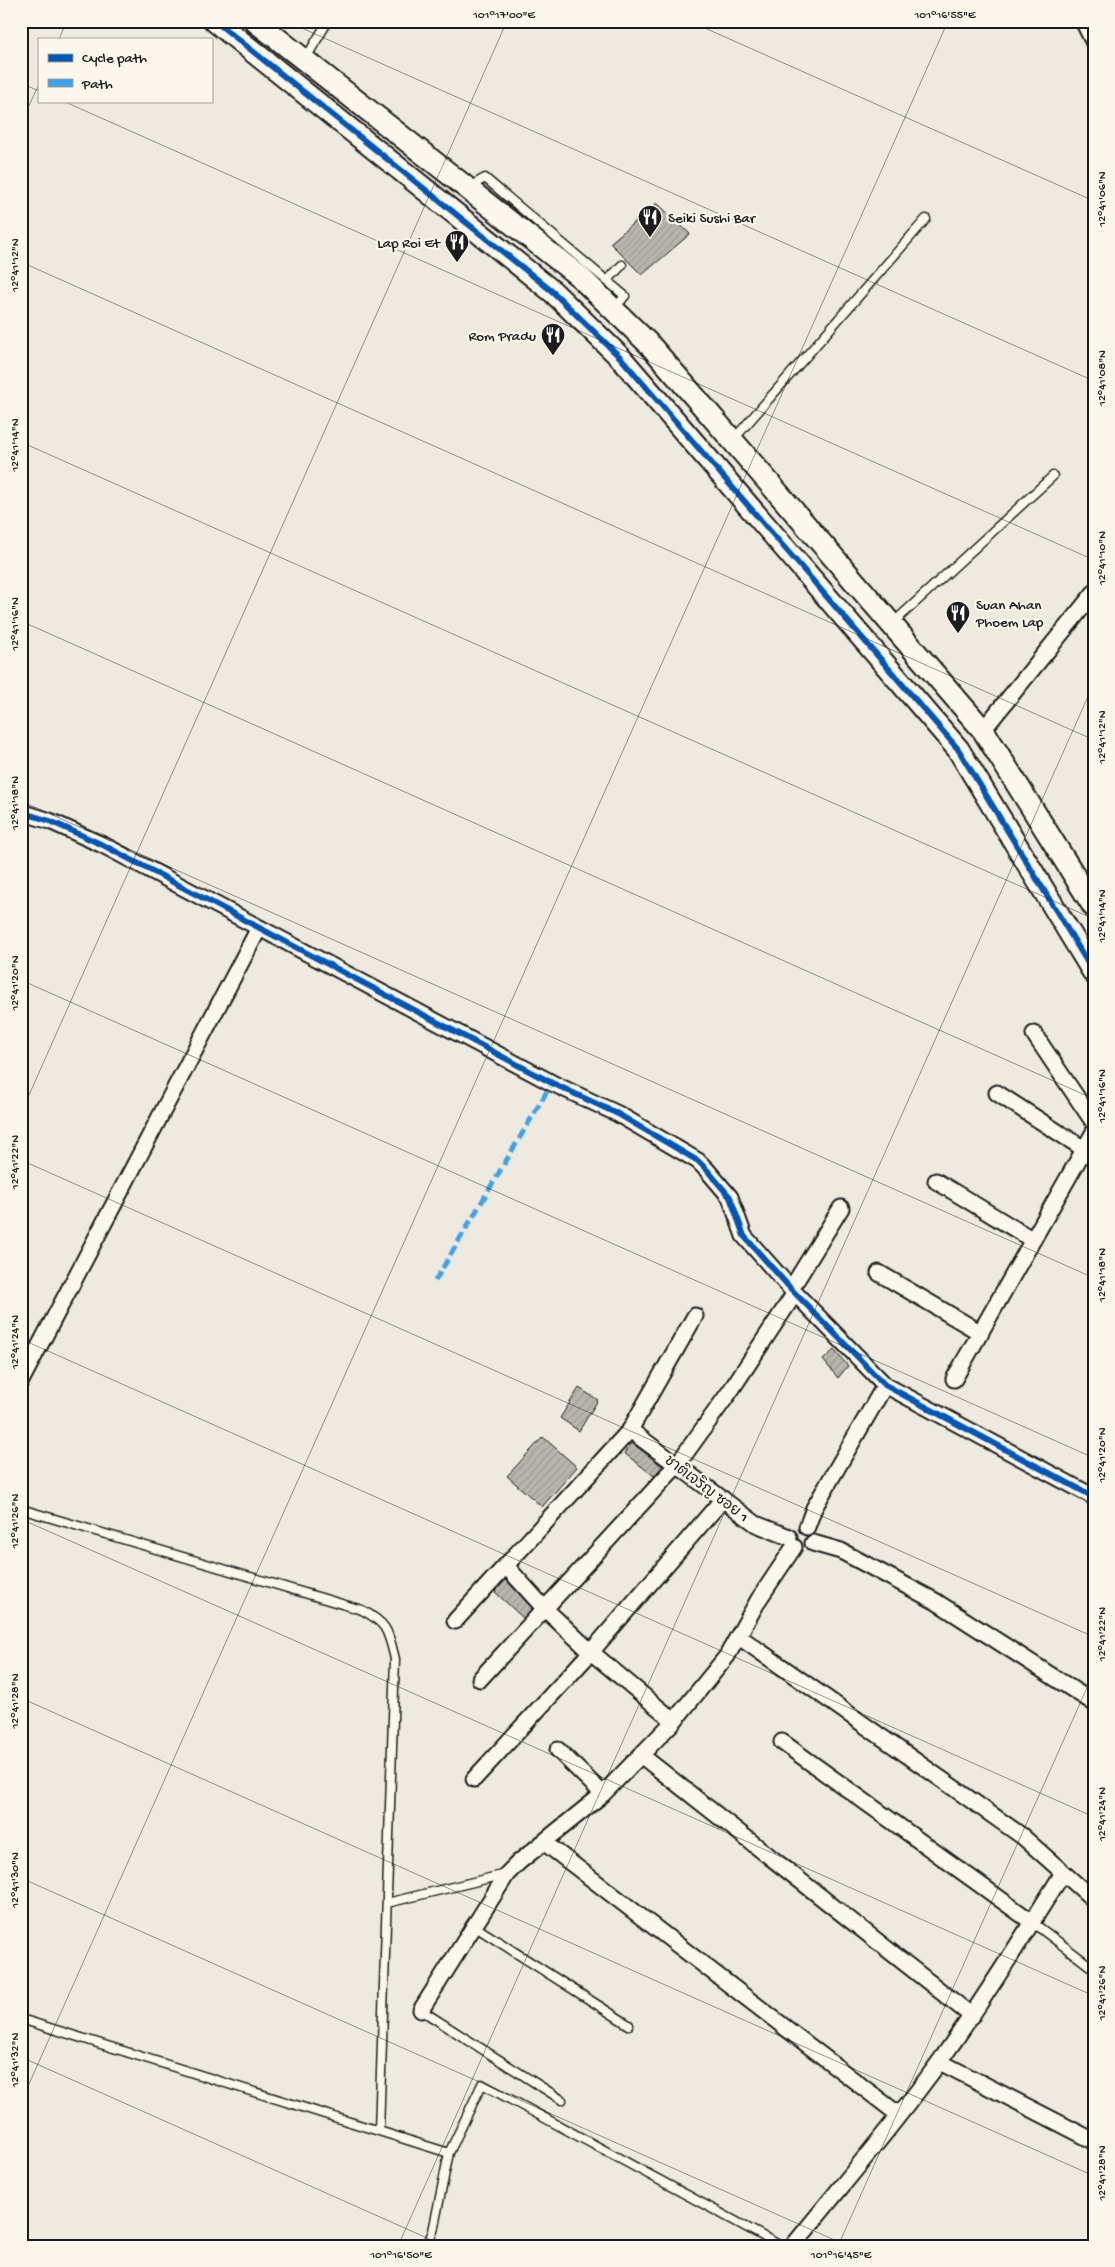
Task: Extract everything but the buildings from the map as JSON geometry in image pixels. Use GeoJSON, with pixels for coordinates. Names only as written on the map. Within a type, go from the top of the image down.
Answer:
{"type":"FeatureCollection","features":[{"type":"Feature","properties":{"kind":"street"},"geometry":{"type":"LineString","coordinates":[[215,21],[554,292],[620,357],[958,749],[1094,973]]}},
{"type":"Feature","properties":{"kind":"street"},"geometry":{"type":"LineString","coordinates":[[255,21],[580,277],[649,344],[983,730],[1094,907]]}},
{"type":"Feature","properties":{"kind":"street"},"geometry":{"type":"LineString","coordinates":[[983,730],[1094,593]]}},
{"type":"Feature","properties":{"kind":"street"},"geometry":{"type":"LineString","coordinates":[[850,624],[874,604]]}},
{"type":"Feature","properties":{"kind":"street"},"geometry":{"type":"LineString","coordinates":[[21,812],[50,821],[105,846],[552,1083],[618,1114],[698,1161],[720,1183],[730,1197],[744,1236],[793,1291],[885,1385],[1094,1497]]}},
{"type":"Feature","properties":{"kind":"street"},"geometry":{"type":"LineString","coordinates":[[21,1381],[258,928]]}},
{"type":"Feature","properties":{"kind":"street"},"geometry":{"type":"LineString","coordinates":[[1034,1034],[1094,1123]]}},
{"type":"Feature","properties":{"kind":"street"},"geometry":{"type":"LineString","coordinates":[[997,1093],[1084,1149]]}},
{"type":"Feature","properties":{"kind":"street"},"geometry":{"type":"LineString","coordinates":[[954,1379],[1094,1132]]}},
{"type":"Feature","properties":{"kind":"street"},"geometry":{"type":"LineString","coordinates":[[936,1181],[1033,1240]]}},
{"type":"Feature","properties":{"kind":"street"},"geometry":{"type":"LineString","coordinates":[[480,1679],[677,1465],[731,1390],[793,1291],[841,1208]]}},
{"type":"Feature","properties":{"kind":"street"},"geometry":{"type":"LineString","coordinates":[[879,1273],[981,1334]]}},
{"type":"Feature","properties":{"kind":"street"},"geometry":{"type":"LineString","coordinates":[[455,1621],[507,1567],[630,1430],[695,1316]]}},
{"type":"Feature","properties":{"kind":"street"},"geometry":{"type":"LineString","coordinates":[[807,1527],[814,1508],[885,1385]]}},
{"type":"Feature","properties":{"kind":"street","name":"ชาติเจริญ ซอย 1"},"geometry":{"type":"LineString","coordinates":[[630,1430],[756,1524],[792,1542]]}},
{"type":"Feature","properties":{"kind":"street"},"geometry":{"type":"LineString","coordinates":[[474,1779],[591,1652],[723,1499]]}},
{"type":"Feature","properties":{"kind":"street"},"geometry":{"type":"LineString","coordinates":[[421,2010],[507,1874],[519,1862],[545,1843],[603,1794],[642,1756],[717,1669],[792,1542],[791,1530],[797,1526],[807,1527],[812,1531],[813,1542]]}},
{"type":"Feature","properties":{"kind":"street"},"geometry":{"type":"LineString","coordinates":[[792,1542],[802,1550],[806,1549],[813,1542]]}},
{"type":"Feature","properties":{"kind":"street"},"geometry":{"type":"LineString","coordinates":[[813,1542],[850,1556],[936,1602],[1094,1703]]}},
{"type":"Feature","properties":{"kind":"street"},"geometry":{"type":"LineString","coordinates":[[507,1567],[544,1608],[591,1652],[674,1721]]}},
{"type":"Feature","properties":{"kind":"street"},"geometry":{"type":"LineString","coordinates":[[738,1636],[1022,1836],[1094,1900]]}},
{"type":"Feature","properties":{"kind":"street"},"geometry":{"type":"LineString","coordinates":[[782,1742],[1032,1922]]}},
{"type":"Feature","properties":{"kind":"street"},"geometry":{"type":"LineString","coordinates":[[558,1750],[603,1794]]}},
{"type":"Feature","properties":{"kind":"street"},"geometry":{"type":"LineString","coordinates":[[642,1756],[972,2016]]}},
{"type":"Feature","properties":{"kind":"street"},"geometry":{"type":"LineString","coordinates":[[545,1843],[899,2115]]}},
{"type":"Feature","properties":{"kind":"street"},"geometry":{"type":"LineString","coordinates":[[792,2245],[940,2062],[972,2016],[1063,1873]]}},
{"type":"Feature","properties":{"kind":"street"},"geometry":{"type":"LineString","coordinates":[[940,2062],[1094,2141]]}},
{"type":"Feature","properties":{"kind":"lane"},"geometry":{"type":"LineString","coordinates":[[305,60],[328,21]]}},
{"type":"Feature","properties":{"kind":"lane"},"geometry":{"type":"LineString","coordinates":[[467,188],[485,178],[625,296],[613,310]]}},
{"type":"Feature","properties":{"kind":"lane"},"geometry":{"type":"LineString","coordinates":[[732,442],[926,218]]}},
{"type":"Feature","properties":{"kind":"lane"},"geometry":{"type":"LineString","coordinates":[[607,281],[622,265]]}},
{"type":"Feature","properties":{"kind":"lane"},"geometry":{"type":"LineString","coordinates":[[891,625],[1052,476]]}},
{"type":"Feature","properties":{"kind":"lane"},"geometry":{"type":"LineString","coordinates":[[21,1509],[362,1610],[380,1619],[389,1634],[395,1659],[379,2131]]}},
{"type":"Feature","properties":{"kind":"lane"},"geometry":{"type":"LineString","coordinates":[[387,1903],[507,1874]]}},
{"type":"Feature","properties":{"kind":"lane"},"geometry":{"type":"LineString","coordinates":[[1032,1922],[1094,1969]]}},
{"type":"Feature","properties":{"kind":"lane"},"geometry":{"type":"LineString","coordinates":[[474,1926],[629,2025]]}},
{"type":"Feature","properties":{"kind":"lane"},"geometry":{"type":"LineString","coordinates":[[421,2010],[562,2100]]}},
{"type":"Feature","properties":{"kind":"lane"},"geometry":{"type":"LineString","coordinates":[[21,2019],[449,2153]]}},
{"type":"Feature","properties":{"kind":"lane"},"geometry":{"type":"LineString","coordinates":[[427,2246],[433,2231],[449,2153],[482,2084],[792,2245]]}},
{"type":"Feature","properties":{"kind":"marked path"},"geometry":{"type":"LineString","coordinates":[[435,1281],[552,1083]]}},
{"type":"Feature","properties":{"kind":"cycle path"},"geometry":{"type":"LineString","coordinates":[[215,21],[553,292],[620,357],[958,749],[1094,973]]}},
{"type":"Feature","properties":{"kind":"cycle path"},"geometry":{"type":"LineString","coordinates":[[21,812],[50,821],[105,846],[552,1083],[618,1114],[698,1161],[730,1197],[744,1236],[791,1289],[885,1385],[1094,1497]]}},
{"type":"Feature","properties":{"kind":"place","name":"Seiki Sushi Bar"},"geometry":{"type":"Point","coordinates":[650,238]}},
{"type":"Feature","properties":{"kind":"place","name":"Lap Roi Et"},"geometry":{"type":"Point","coordinates":[457,263]}},
{"type":"Feature","properties":{"kind":"place","name":"Rom Pradu"},"geometry":{"type":"Point","coordinates":[553,356]}},
{"type":"Feature","properties":{"kind":"place","name":"Suan Ahan Phoem Lap"},"geometry":{"type":"Point","coordinates":[958,634]}}]}
